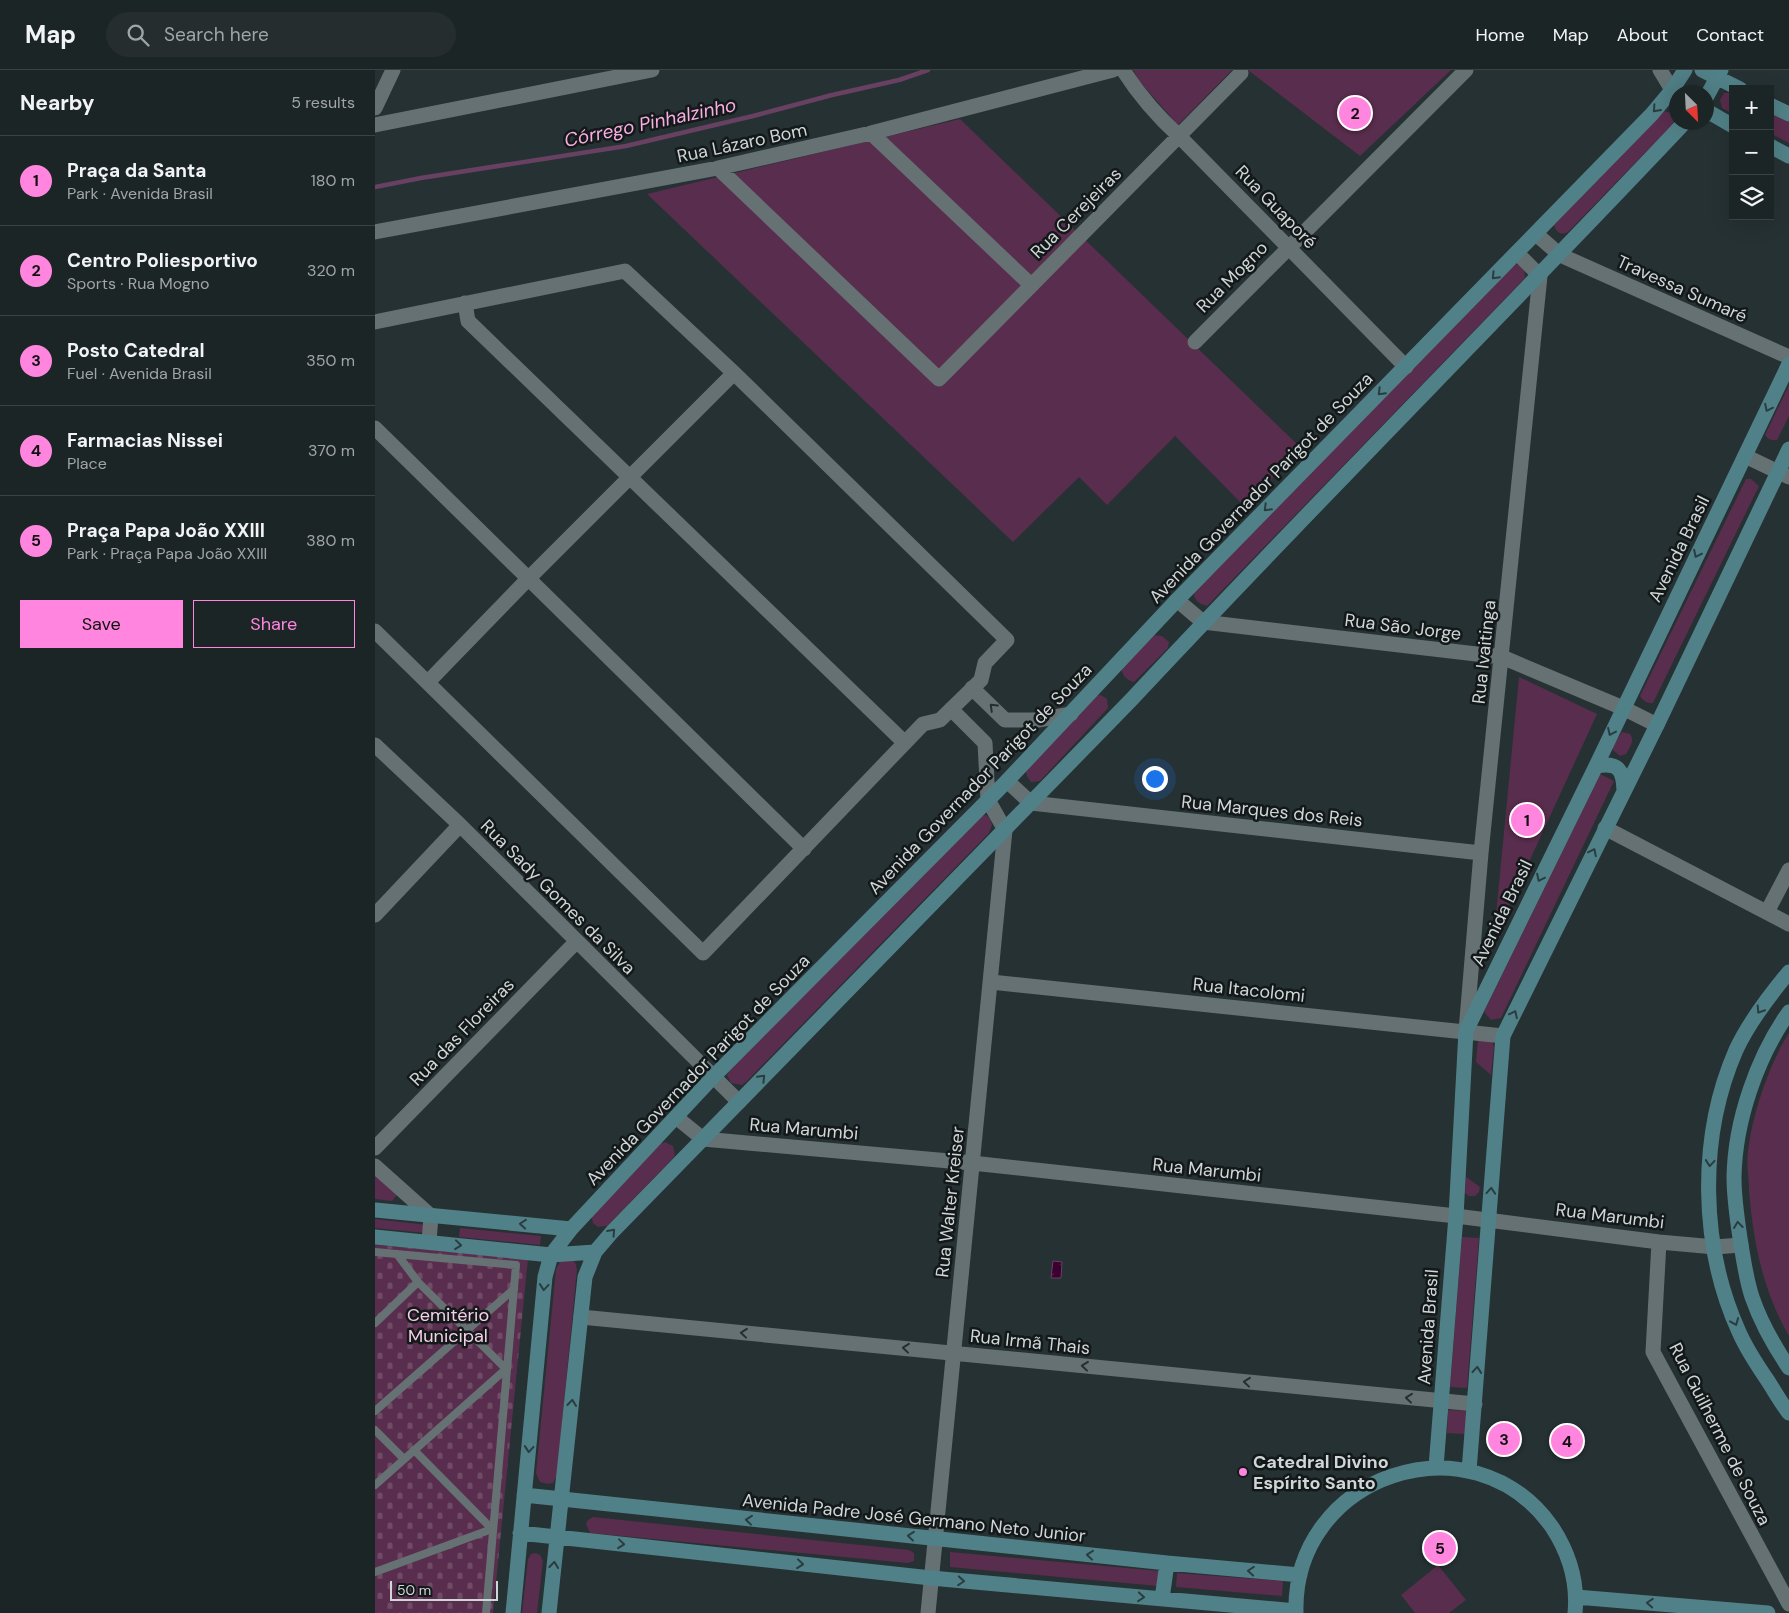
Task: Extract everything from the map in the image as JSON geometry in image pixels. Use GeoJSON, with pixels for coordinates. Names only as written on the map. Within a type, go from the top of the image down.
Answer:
{"type":"FeatureCollection","features":[{"type":"Feature","properties":{"kind":"street"},"geometry":{"type":"LineString","coordinates":[[376,104],[393,70]]}},
{"type":"Feature","properties":{"kind":"street"},"geometry":{"type":"LineString","coordinates":[[375,125],[652,70]]}},
{"type":"Feature","properties":{"kind":"street","name":"Rua Lázaro Bom"},"geometry":{"type":"LineString","coordinates":[[375,232],[718,168],[871,133],[1113,70]]}},
{"type":"Feature","properties":{"kind":"street","name":"Rua Guaporé"},"geometry":{"type":"LineString","coordinates":[[1123,70],[1160,119],[1179,136],[1406,367]]}},
{"type":"Feature","properties":{"kind":"street","name":"Rua Mogno"},"geometry":{"type":"LineString","coordinates":[[1195,342],[1466,70]]}},
{"type":"Feature","properties":{"kind":"street"},"geometry":{"type":"LineString","coordinates":[[1660,70],[1670,85]]}},
{"type":"Feature","properties":{"kind":"street","name":"Avenida Governador Parigot de Souza"},"geometry":{"type":"LineString","coordinates":[[1677,85],[1685,70]]}},
{"type":"Feature","properties":{"kind":"street"},"geometry":{"type":"LineString","coordinates":[[1702,70],[1720,74],[1735,85]]}},
{"type":"Feature","properties":{"kind":"street","name":"Rua Cerejeiras"},"geometry":{"type":"LineString","coordinates":[[718,168],[939,379],[1241,73]]}},
{"type":"Feature","properties":{"kind":"street"},"geometry":{"type":"LineString","coordinates":[[1714,85],[1720,74]]}},
{"type":"Feature","properties":{"kind":"street","name":"Avenida Governador Parigot de Souza"},"geometry":{"type":"LineString","coordinates":[[513,1613],[545,1277],[551,1255],[571,1229],[714,1076],[1007,781],[1177,600],[1669,96]]}},
{"type":"Feature","properties":{"kind":"street"},"geometry":{"type":"LineString","coordinates":[[1774,107],[1789,114]]}},
{"type":"Feature","properties":{"kind":"street"},"geometry":{"type":"LineString","coordinates":[[1714,115],[1729,124]]}},
{"type":"Feature","properties":{"kind":"street"},"geometry":{"type":"LineString","coordinates":[[549,1613],[585,1278],[595,1252],[703,1138],[1031,804],[1203,622],[1540,276],[1677,130]]}},
{"type":"Feature","properties":{"kind":"street"},"geometry":{"type":"LineString","coordinates":[[871,133],[1031,286]]}},
{"type":"Feature","properties":{"kind":"street"},"geometry":{"type":"LineString","coordinates":[[1774,148],[1789,156]]}},
{"type":"Feature","properties":{"kind":"street","name":"Travessa Sumaré"},"geometry":{"type":"LineString","coordinates":[[1536,234],[1560,255],[1789,357]]}},
{"type":"Feature","properties":{"kind":"street"},"geometry":{"type":"LineString","coordinates":[[1517,253],[1540,276]]}},
{"type":"Feature","properties":{"kind":"street"},"geometry":{"type":"LineString","coordinates":[[375,322],[625,271],[734,373],[1007,640],[985,663],[981,680],[940,720],[923,724],[703,953],[375,631]]}},
{"type":"Feature","properties":{"kind":"street","name":"Rua Ivaitinga"},"geometry":{"type":"LineString","coordinates":[[1466,1031],[1481,853],[1540,276]]}},
{"type":"Feature","properties":{"kind":"street"},"geometry":{"type":"LineString","coordinates":[[465,303],[468,321],[631,476],[905,743]]}},
{"type":"Feature","properties":{"kind":"street","name":"Avenida Brasil"},"geometry":{"type":"LineString","coordinates":[[1436,1467],[1456,1216],[1466,1031],[1596,766],[1789,364]]}},
{"type":"Feature","properties":{"kind":"street"},"geometry":{"type":"LineString","coordinates":[[428,682],[734,373]]}},
{"type":"Feature","properties":{"kind":"street"},"geometry":{"type":"LineString","coordinates":[[375,428],[804,849]]}},
{"type":"Feature","properties":{"kind":"street"},"geometry":{"type":"LineString","coordinates":[[1469,1471],[1503,1036],[1783,474],[1789,449]]}},
{"type":"Feature","properties":{"kind":"street"},"geometry":{"type":"LineString","coordinates":[[1745,456],[1783,474]]}},
{"type":"Feature","properties":{"kind":"street"},"geometry":{"type":"LineString","coordinates":[[1177,600],[1203,622]]}},
{"type":"Feature","properties":{"kind":"street","name":"Rua São Jorge"},"geometry":{"type":"LineString","coordinates":[[1203,622],[1502,657],[1623,708],[1657,725]]}},
{"type":"Feature","properties":{"kind":"street"},"geometry":{"type":"LineString","coordinates":[[972,688],[1005,720],[1038,720],[1071,714]]}},
{"type":"Feature","properties":{"kind":"street"},"geometry":{"type":"LineString","coordinates":[[951,709],[985,743],[988,800],[1005,830]]}},
{"type":"Feature","properties":{"kind":"street","name":"Rua Sady Gomes da Silva"},"geometry":{"type":"LineString","coordinates":[[375,745],[460,825],[739,1102]]}},
{"type":"Feature","properties":{"kind":"street"},"geometry":{"type":"LineString","coordinates":[[1596,766],[1614,765],[1620,770],[1623,776],[1624,790]]}},
{"type":"Feature","properties":{"kind":"street"},"geometry":{"type":"LineString","coordinates":[[1007,781],[1031,804]]}},
{"type":"Feature","properties":{"kind":"street","name":"Rua Marques dos Reis"},"geometry":{"type":"LineString","coordinates":[[1031,804],[1481,853]]}},
{"type":"Feature","properties":{"kind":"street"},"geometry":{"type":"LineString","coordinates":[[375,915],[460,825]]}},
{"type":"Feature","properties":{"kind":"street"},"geometry":{"type":"LineString","coordinates":[[1605,828],[1789,924]]}},
{"type":"Feature","properties":{"kind":"street","name":"Rua Walter Kreiser"},"geometry":{"type":"LineString","coordinates":[[928,1613],[1005,830]]}},
{"type":"Feature","properties":{"kind":"street"},"geometry":{"type":"LineString","coordinates":[[1767,912],[1789,870]]}},
{"type":"Feature","properties":{"kind":"street","name":"Rua das Floreiras"},"geometry":{"type":"LineString","coordinates":[[375,1148],[576,942]]}},
{"type":"Feature","properties":{"kind":"street"},"geometry":{"type":"LineString","coordinates":[[1789,972],[1768,997],[1737,1048],[1728,1071],[1712,1141],[1708,1186],[1715,1247],[1729,1308],[1751,1356],[1789,1413]]}},
{"type":"Feature","properties":{"kind":"street","name":"Rua Itacolomi"},"geometry":{"type":"LineString","coordinates":[[991,982],[1503,1036]]}},
{"type":"Feature","properties":{"kind":"street"},"geometry":{"type":"LineString","coordinates":[[1789,1012],[1775,1033],[1761,1060],[1745,1107],[1735,1157],[1734,1177],[1741,1245],[1751,1295],[1769,1337],[1789,1368]]}},
{"type":"Feature","properties":{"kind":"street"},"geometry":{"type":"LineString","coordinates":[[676,1117],[703,1138]]}},
{"type":"Feature","properties":{"kind":"street","name":"Rua Marumbi"},"geometry":{"type":"LineString","coordinates":[[703,1138],[972,1163],[1456,1216],[1659,1242],[1715,1247],[1741,1245]]}},
{"type":"Feature","properties":{"kind":"street"},"geometry":{"type":"LineString","coordinates":[[375,1166],[431,1216]]}},
{"type":"Feature","properties":{"kind":"street"},"geometry":{"type":"LineString","coordinates":[[375,1210],[571,1229]]}},
{"type":"Feature","properties":{"kind":"street"},"geometry":{"type":"LineString","coordinates":[[429,1242],[431,1216]]}},
{"type":"Feature","properties":{"kind":"street"},"geometry":{"type":"LineString","coordinates":[[375,1237],[551,1255],[595,1252]]}},
{"type":"Feature","properties":{"kind":"street","name":"Rua Guilherme de Souza"},"geometry":{"type":"LineString","coordinates":[[1659,1242],[1653,1352],[1789,1604]]}},
{"type":"Feature","properties":{"kind":"street","name":"Rua Irmã Thais"},"geometry":{"type":"LineString","coordinates":[[581,1317],[1475,1404]]}},
{"type":"Feature","properties":{"kind":"street"},"geometry":{"type":"LineString","coordinates":[[520,1533],[931,1578],[1296,1612],[1300,1575],[1313,1540],[1335,1510],[1364,1487],[1399,1473],[1436,1467],[1469,1471],[1504,1484],[1533,1506],[1546,1519],[1565,1551],[1571,1568],[1577,1598],[1575,1613]]}},
{"type":"Feature","properties":{"kind":"street","name":"Avenida Padre José Germano Neto Junior"},"geometry":{"type":"LineString","coordinates":[[524,1495],[561,1501],[1300,1575]]}},
{"type":"Feature","properties":{"kind":"street"},"geometry":{"type":"LineString","coordinates":[[1162,1599],[1167,1563]]}},
{"type":"Feature","properties":{"kind":"street"},"geometry":{"type":"LineString","coordinates":[[1577,1598],[1768,1613]]}},
{"type":"Feature","properties":{"kind":"lane"},"geometry":{"type":"LineString","coordinates":[[375,1252],[516,1265],[486,1613]]}},
{"type":"Feature","properties":{"kind":"lane"},"geometry":{"type":"LineString","coordinates":[[397,1254],[418,1282],[506,1369]]}},
{"type":"Feature","properties":{"kind":"lane"},"geometry":{"type":"LineString","coordinates":[[375,1323],[418,1282]]}},
{"type":"Feature","properties":{"kind":"lane"},"geometry":{"type":"LineString","coordinates":[[375,1410],[514,1288]]}},
{"type":"Feature","properties":{"kind":"lane"},"geometry":{"type":"LineString","coordinates":[[375,1485],[506,1369]]}},
{"type":"Feature","properties":{"kind":"lane"},"geometry":{"type":"LineString","coordinates":[[375,1430],[404,1459]]}},
{"type":"Feature","properties":{"kind":"lane"},"geometry":{"type":"LineString","coordinates":[[414,1450],[492,1529]]}},
{"type":"Feature","properties":{"kind":"lane"},"geometry":{"type":"LineString","coordinates":[[375,1572],[492,1529]]}},
{"type":"Feature","properties":{"kind":"green space"},"geometry":{"type":"Polygon","coordinates":[[[1133,70],[1232,70],[1178,125],[1141,83],[1133,70]]]}},
{"type":"Feature","properties":{"kind":"green space"},"geometry":{"type":"Polygon","coordinates":[[[1248,70],[1451,70],[1360,156],[1248,70]]]}},
{"type":"Feature","properties":{"kind":"green space"},"geometry":{"type":"Polygon","coordinates":[[[1724,93],[1729,93],[1729,112],[1722,108],[1720,100],[1724,93]]]}},
{"type":"Feature","properties":{"kind":"green space"},"geometry":{"type":"Polygon","coordinates":[[[1664,111],[1669,112],[1669,128],[1568,232],[1563,234],[1557,231],[1554,225],[1664,111]]]}},
{"type":"Feature","properties":{"kind":"green space"},"geometry":{"type":"Polygon","coordinates":[[[1774,114],[1789,122],[1789,143],[1774,135],[1774,114]]]}},
{"type":"Feature","properties":{"kind":"green space"},"geometry":{"type":"Polygon","coordinates":[[[960,119],[1301,448],[1245,507],[1175,436],[1107,505],[1079,477],[1013,542],[647,194],[960,119]]]}},
{"type":"Feature","properties":{"kind":"green space"},"geometry":{"type":"Polygon","coordinates":[[[1515,264],[1523,269],[1525,278],[1207,606],[1197,601],[1194,595],[1196,590],[1515,264]]]}},
{"type":"Feature","properties":{"kind":"green space"},"geometry":{"type":"Polygon","coordinates":[[[1789,385],[1789,416],[1777,440],[1771,440],[1765,435],[1789,385]]]}},
{"type":"Feature","properties":{"kind":"green space"},"geometry":{"type":"Polygon","coordinates":[[[1746,479],[1751,479],[1759,486],[1653,703],[1646,702],[1640,696],[1746,479]]]}},
{"type":"Feature","properties":{"kind":"green space"},"geometry":{"type":"Polygon","coordinates":[[[1154,635],[1162,636],[1169,642],[1168,648],[1134,682],[1127,679],[1121,668],[1154,635]]]}},
{"type":"Feature","properties":{"kind":"green space"},"geometry":{"type":"Polygon","coordinates":[[[1519,677],[1597,714],[1499,927],[1495,925],[1519,677]]]}},
{"type":"Feature","properties":{"kind":"green space"},"geometry":{"type":"Polygon","coordinates":[[[1101,695],[1107,699],[1108,708],[1040,781],[1031,782],[1025,770],[1095,696],[1101,695]]]}},
{"type":"Feature","properties":{"kind":"green space"},"geometry":{"type":"Polygon","coordinates":[[[1622,732],[1630,734],[1632,742],[1626,754],[1620,756],[1613,750],[1613,746],[1622,732]]]}},
{"type":"Feature","properties":{"kind":"green space"},"geometry":{"type":"Polygon","coordinates":[[[1600,774],[1614,781],[1501,1018],[1491,1020],[1484,1012],[1600,774]]]}},
{"type":"Feature","properties":{"kind":"green space"},"geometry":{"type":"Polygon","coordinates":[[[986,815],[992,825],[989,833],[746,1082],[742,1085],[731,1083],[727,1075],[730,1070],[979,816],[986,815]]]}},
{"type":"Feature","properties":{"kind":"green space"},"geometry":{"type":"Polygon","coordinates":[[[1789,1033],[1789,1336],[1772,1302],[1761,1266],[1753,1228],[1747,1161],[1757,1106],[1775,1059],[1789,1033]]]}},
{"type":"Feature","properties":{"kind":"green space"},"geometry":{"type":"Polygon","coordinates":[[[1491,1039],[1494,1047],[1491,1075],[1476,1062],[1478,1040],[1491,1039]]]}},
{"type":"Feature","properties":{"kind":"green space"},"geometry":{"type":"Polygon","coordinates":[[[665,1142],[673,1146],[675,1156],[607,1226],[598,1227],[593,1223],[591,1214],[660,1144],[665,1142]]]}},
{"type":"Feature","properties":{"kind":"green space"},"geometry":{"type":"Polygon","coordinates":[[[375,1175],[397,1195],[392,1201],[375,1199],[375,1175]]]}},
{"type":"Feature","properties":{"kind":"green space"},"geometry":{"type":"Polygon","coordinates":[[[1466,1177],[1480,1187],[1479,1192],[1475,1196],[1469,1196],[1465,1193],[1466,1177]]]}},
{"type":"Feature","properties":{"kind":"green space"},"geometry":{"type":"Polygon","coordinates":[[[375,1219],[427,1225],[426,1233],[375,1228],[375,1219]]]}},
{"type":"Feature","properties":{"kind":"green space"},"geometry":{"type":"Polygon","coordinates":[[[460,1228],[541,1236],[540,1245],[459,1237],[460,1228]]]}},
{"type":"Feature","properties":{"kind":"green space"},"geometry":{"type":"Polygon","coordinates":[[[1462,1237],[1479,1238],[1467,1388],[1450,1387],[1462,1237]]]}},
{"type":"Feature","properties":{"kind":"green space","name":"Cemitério Municipal"},"geometry":{"type":"Polygon","coordinates":[[[375,1245],[528,1258],[493,1613],[375,1613],[375,1245]]]}},
{"type":"Feature","properties":{"kind":"green space"},"geometry":{"type":"Polygon","coordinates":[[[561,1260],[575,1262],[577,1269],[557,1475],[553,1483],[548,1484],[540,1482],[536,1473],[556,1269],[561,1260]]]}},
{"type":"Feature","properties":{"kind":"green space"},"geometry":{"type":"Polygon","coordinates":[[[1448,1410],[1467,1411],[1465,1434],[1447,1433],[1448,1410]]]}},
{"type":"Feature","properties":{"kind":"green space"},"geometry":{"type":"Polygon","coordinates":[[[593,1517],[909,1550],[914,1553],[914,1561],[908,1563],[590,1533],[586,1524],[593,1517]]]}},
{"type":"Feature","properties":{"kind":"green space"},"geometry":{"type":"Polygon","coordinates":[[[950,1552],[1160,1571],[1158,1586],[950,1567],[950,1552]]]}},
{"type":"Feature","properties":{"kind":"green space"},"geometry":{"type":"Polygon","coordinates":[[[536,1553],[540,1555],[543,1561],[537,1613],[522,1613],[528,1559],[531,1554],[536,1553]]]}},
{"type":"Feature","properties":{"kind":"green space"},"geometry":{"type":"Polygon","coordinates":[[[1438,1565],[1466,1600],[1449,1613],[1415,1613],[1401,1595],[1438,1565]]]}},
{"type":"Feature","properties":{"kind":"green space"},"geometry":{"type":"Polygon","coordinates":[[[1177,1573],[1283,1581],[1282,1596],[1176,1587],[1177,1573]]]}},
{"type":"Feature","properties":{"kind":"water"},"geometry":{"type":"Polygon","coordinates":[[[1053,1261],[1062,1262],[1061,1278],[1051,1278],[1053,1261]]]}},
{"type":"Feature","properties":{"kind":"waterway","name":"Córrego Pinhalzinho"},"geometry":{"type":"LineString","coordinates":[[375,187],[626,146],[899,80],[928,70]]}},
{"type":"Feature","properties":{"kind":"place","name":"Centro Poliesportivo"},"geometry":{"type":"Point","coordinates":[1355,113]}},
{"type":"Feature","properties":{"kind":"place","name":"Praça da Santa"},"geometry":{"type":"Point","coordinates":[1527,820]}},
{"type":"Feature","properties":{"kind":"place","name":"Posto Catedral"},"geometry":{"type":"Point","coordinates":[1504,1439]}},
{"type":"Feature","properties":{"kind":"place","name":"Farmacias Nissei"},"geometry":{"type":"Point","coordinates":[1567,1441]}},
{"type":"Feature","properties":{"kind":"place","name":"Catedral Divino Espírito Santo"},"geometry":{"type":"Point","coordinates":[1243,1472]}},
{"type":"Feature","properties":{"kind":"place","name":"Praça Papa João XXIII"},"geometry":{"type":"Point","coordinates":[1440,1548]}}]}
